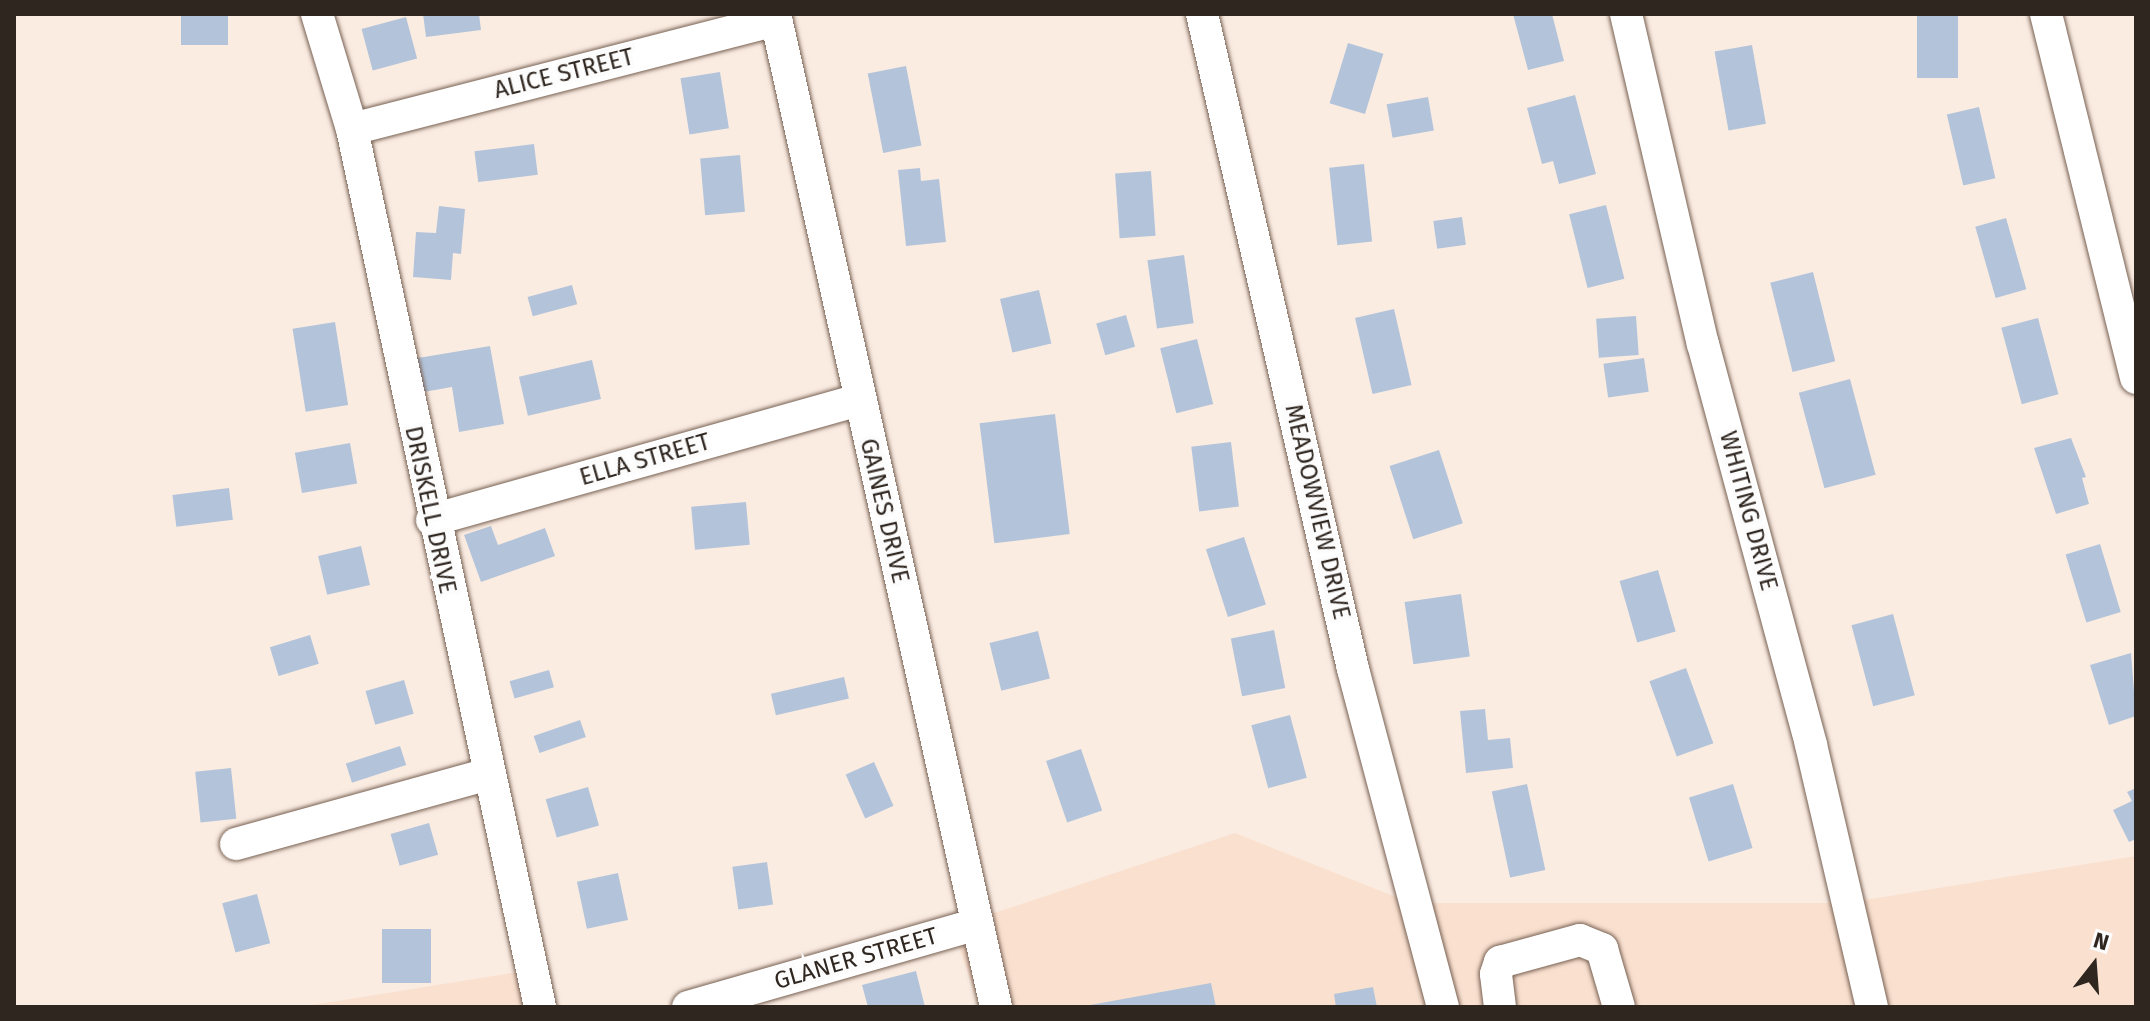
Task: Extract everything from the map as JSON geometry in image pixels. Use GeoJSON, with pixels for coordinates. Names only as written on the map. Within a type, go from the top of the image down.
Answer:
{"type":"FeatureCollection","features":[{"type":"Feature","properties":{"kind":"street","name":"DRISKELL DRIVE"},"geometry":{"type":"LineString","coordinates":[[317,14],[352,129],[432,520],[540,1007]]}},
{"type":"Feature","properties":{"kind":"street","name":"MEADOWVIEW DRIVE"},"geometry":{"type":"LineString","coordinates":[[1202,14],[1353,669],[1443,1007]]}},
{"type":"Feature","properties":{"kind":"street","name":"WHITING DRIVE"},"geometry":{"type":"LineString","coordinates":[[1626,14],[1703,344],[1811,745],[1872,1007]]}},
{"type":"Feature","properties":{"kind":"street"},"geometry":{"type":"LineString","coordinates":[[2046,14],[2136,378]]}},
{"type":"Feature","properties":{"kind":"street","name":"ALICE STREET"},"geometry":{"type":"LineString","coordinates":[[352,129],[775,17]]}},
{"type":"Feature","properties":{"kind":"street","name":"GAINES DRIVE"},"geometry":{"type":"LineString","coordinates":[[775,17],[996,1007]]}},
{"type":"Feature","properties":{"kind":"street","name":"ELLA STREET"},"geometry":{"type":"LineString","coordinates":[[432,520],[859,400]]}},
{"type":"Feature","properties":{"kind":"street"},"geometry":{"type":"LineString","coordinates":[[236,844],[488,774]]}},
{"type":"Feature","properties":{"kind":"street","name":"GLANER STREET"},"geometry":{"type":"LineString","coordinates":[[688,1007],[977,924]]}},
{"type":"Feature","properties":{"kind":"street"},"geometry":{"type":"LineString","coordinates":[[1500,1007],[1496,974],[1500,962],[1580,940],[1602,949],[1619,1007]]}},
{"type":"Feature","properties":{"kind":"shaded area"},"geometry":{"type":"Polygon","coordinates":[[[1235,833],[1411,903],[1846,903],[2136,856],[2136,1007],[980,1007],[952,927],[1235,833]]]}},
{"type":"Feature","properties":{"kind":"shaded area"},"geometry":{"type":"Polygon","coordinates":[[[524,971],[535,1007],[300,1007],[524,971]]]}},
{"type":"Feature","properties":{"kind":"building"},"geometry":{"type":"Polygon","coordinates":[[[181,14],[228,14],[228,45],[181,45],[181,14]]]}},
{"type":"Feature","properties":{"kind":"building"},"geometry":{"type":"Polygon","coordinates":[[[423,14],[479,14],[481,30],[426,37],[423,14]]]}},
{"type":"Feature","properties":{"kind":"building"},"geometry":{"type":"Polygon","coordinates":[[[1513,14],[1552,14],[1564,61],[1528,70],[1513,14]]]}},
{"type":"Feature","properties":{"kind":"building"},"geometry":{"type":"Polygon","coordinates":[[[1917,14],[1958,14],[1958,78],[1917,78],[1917,14]]]}},
{"type":"Feature","properties":{"kind":"building"},"geometry":{"type":"Polygon","coordinates":[[[406,17],[417,59],[373,70],[362,29],[406,17]]]}},
{"type":"Feature","properties":{"kind":"building"},"geometry":{"type":"Polygon","coordinates":[[[1348,43],[1383,54],[1365,114],[1330,103],[1348,43]]]}},
{"type":"Feature","properties":{"kind":"building"},"geometry":{"type":"Polygon","coordinates":[[[1752,45],[1766,124],[1728,130],[1715,52],[1752,45]]]}},
{"type":"Feature","properties":{"kind":"building"},"geometry":{"type":"Polygon","coordinates":[[[906,66],[921,146],[883,153],[868,73],[906,66]]]}},
{"type":"Feature","properties":{"kind":"building"},"geometry":{"type":"Polygon","coordinates":[[[720,72],[729,128],[689,135],[680,78],[720,72]]]}},
{"type":"Feature","properties":{"kind":"building"},"geometry":{"type":"Polygon","coordinates":[[[1575,95],[1596,174],[1559,184],[1553,161],[1542,164],[1527,108],[1575,95]]]}},
{"type":"Feature","properties":{"kind":"building"},"geometry":{"type":"Polygon","coordinates":[[[1428,97],[1434,130],[1393,138],[1387,104],[1428,97]]]}},
{"type":"Feature","properties":{"kind":"building"},"geometry":{"type":"Polygon","coordinates":[[[1979,107],[1995,178],[1963,186],[1947,114],[1979,107]]]}},
{"type":"Feature","properties":{"kind":"building"},"geometry":{"type":"Polygon","coordinates":[[[534,144],[538,175],[478,182],[474,151],[534,144]]]}},
{"type":"Feature","properties":{"kind":"building"},"geometry":{"type":"Polygon","coordinates":[[[740,155],[745,212],[705,215],[700,158],[740,155]]]}},
{"type":"Feature","properties":{"kind":"building"},"geometry":{"type":"Polygon","coordinates":[[[1364,164],[1372,242],[1337,245],[1329,168],[1364,164]]]}},
{"type":"Feature","properties":{"kind":"building"},"geometry":{"type":"Polygon","coordinates":[[[920,168],[921,181],[939,179],[946,242],[906,246],[898,170],[920,168]]]}},
{"type":"Feature","properties":{"kind":"building"},"geometry":{"type":"Polygon","coordinates":[[[1151,171],[1156,236],[1120,238],[1115,174],[1151,171]]]}},
{"type":"Feature","properties":{"kind":"building"},"geometry":{"type":"Polygon","coordinates":[[[1606,205],[1624,279],[1588,288],[1569,214],[1606,205]]]}},
{"type":"Feature","properties":{"kind":"building"},"geometry":{"type":"Polygon","coordinates":[[[439,206],[465,209],[461,254],[453,253],[451,280],[413,277],[416,232],[436,233],[439,206]]]}},
{"type":"Feature","properties":{"kind":"building"},"geometry":{"type":"Polygon","coordinates":[[[1462,217],[1466,245],[1437,249],[1433,221],[1462,217]]]}},
{"type":"Feature","properties":{"kind":"building"},"geometry":{"type":"Polygon","coordinates":[[[2006,218],[2026,289],[1996,298],[1975,227],[2006,218]]]}},
{"type":"Feature","properties":{"kind":"building"},"geometry":{"type":"Polygon","coordinates":[[[1184,255],[1194,323],[1157,328],[1147,260],[1184,255]]]}},
{"type":"Feature","properties":{"kind":"building"},"geometry":{"type":"Polygon","coordinates":[[[1813,272],[1835,361],[1793,372],[1770,283],[1813,272]]]}},
{"type":"Feature","properties":{"kind":"building"},"geometry":{"type":"Polygon","coordinates":[[[572,285],[577,304],[533,316],[528,297],[572,285]]]}},
{"type":"Feature","properties":{"kind":"building"},"geometry":{"type":"Polygon","coordinates":[[[1039,290],[1051,344],[1012,353],[1000,299],[1039,290]]]}},
{"type":"Feature","properties":{"kind":"building"},"geometry":{"type":"Polygon","coordinates":[[[1394,309],[1412,385],[1373,394],[1355,318],[1394,309]]]}},
{"type":"Feature","properties":{"kind":"building"},"geometry":{"type":"Polygon","coordinates":[[[1126,315],[1135,347],[1105,355],[1096,324],[1126,315]]]}},
{"type":"Feature","properties":{"kind":"building"},"geometry":{"type":"Polygon","coordinates":[[[1636,316],[1639,355],[1599,358],[1596,319],[1636,316]]]}},
{"type":"Feature","properties":{"kind":"building"},"geometry":{"type":"Polygon","coordinates":[[[2038,318],[2058,394],[2022,404],[2001,328],[2038,318]]]}},
{"type":"Feature","properties":{"kind":"building"},"geometry":{"type":"Polygon","coordinates":[[[335,322],[348,405],[306,412],[293,329],[335,322]]]}},
{"type":"Feature","properties":{"kind":"building"},"geometry":{"type":"Polygon","coordinates":[[[1197,339],[1213,404],[1176,413],[1160,348],[1197,339]]]}},
{"type":"Feature","properties":{"kind":"building"},"geometry":{"type":"Polygon","coordinates":[[[490,346],[504,424],[459,432],[452,387],[418,393],[412,359],[490,346]]]}},
{"type":"Feature","properties":{"kind":"building"},"geometry":{"type":"Polygon","coordinates":[[[1644,358],[1649,392],[1608,397],[1603,364],[1644,358]]]}},
{"type":"Feature","properties":{"kind":"building"},"geometry":{"type":"Polygon","coordinates":[[[592,360],[601,399],[528,416],[519,377],[592,360]]]}},
{"type":"Feature","properties":{"kind":"building"},"geometry":{"type":"Polygon","coordinates":[[[1850,379],[1876,475],[1824,488],[1799,393],[1850,379]]]}},
{"type":"Feature","properties":{"kind":"building"},"geometry":{"type":"Polygon","coordinates":[[[1055,414],[1070,534],[994,543],[980,423],[1055,414]]]}},
{"type":"Feature","properties":{"kind":"building"},"geometry":{"type":"Polygon","coordinates":[[[2071,438],[2086,477],[2082,478],[2089,504],[2056,514],[2034,448],[2071,438]]]}},
{"type":"Feature","properties":{"kind":"building"},"geometry":{"type":"Polygon","coordinates":[[[1231,442],[1239,507],[1199,511],[1191,447],[1231,442]]]}},
{"type":"Feature","properties":{"kind":"building"},"geometry":{"type":"Polygon","coordinates":[[[350,443],[357,483],[302,493],[295,453],[350,443]]]}},
{"type":"Feature","properties":{"kind":"building"},"geometry":{"type":"Polygon","coordinates":[[[1439,450],[1463,523],[1413,539],[1390,466],[1439,450]]]}},
{"type":"Feature","properties":{"kind":"building"},"geometry":{"type":"Polygon","coordinates":[[[229,488],[233,520],[176,527],[172,495],[229,488]]]}},
{"type":"Feature","properties":{"kind":"building"},"geometry":{"type":"Polygon","coordinates":[[[746,502],[750,545],[695,550],[691,507],[746,502]]]}},
{"type":"Feature","properties":{"kind":"building"},"geometry":{"type":"Polygon","coordinates":[[[491,526],[498,545],[545,528],[555,556],[481,582],[464,535],[491,526]]]}},
{"type":"Feature","properties":{"kind":"building"},"geometry":{"type":"Polygon","coordinates":[[[1244,537],[1266,605],[1228,617],[1206,549],[1244,537]]]}},
{"type":"Feature","properties":{"kind":"building"},"geometry":{"type":"Polygon","coordinates":[[[2100,544],[2121,612],[2086,622],[2066,555],[2100,544]]]}},
{"type":"Feature","properties":{"kind":"building"},"geometry":{"type":"Polygon","coordinates":[[[361,546],[370,585],[327,595],[318,556],[361,546]]]}},
{"type":"Feature","properties":{"kind":"building"},"geometry":{"type":"Polygon","coordinates":[[[1658,570],[1676,632],[1637,643],[1620,581],[1658,570]]]}},
{"type":"Feature","properties":{"kind":"building"},"geometry":{"type":"Polygon","coordinates":[[[1461,594],[1470,656],[1413,664],[1405,602],[1461,594]]]}},
{"type":"Feature","properties":{"kind":"building"},"geometry":{"type":"Polygon","coordinates":[[[1893,614],[1915,695],[1873,706],[1851,625],[1893,614]]]}},
{"type":"Feature","properties":{"kind":"building"},"geometry":{"type":"Polygon","coordinates":[[[1274,630],[1285,688],[1242,696],[1231,638],[1274,630]]]}},
{"type":"Feature","properties":{"kind":"building"},"geometry":{"type":"Polygon","coordinates":[[[1038,631],[1050,679],[1001,691],[989,643],[1038,631]]]}},
{"type":"Feature","properties":{"kind":"building"},"geometry":{"type":"Polygon","coordinates":[[[310,635],[319,664],[279,676],[270,647],[310,635]]]}},
{"type":"Feature","properties":{"kind":"building"},"geometry":{"type":"Polygon","coordinates":[[[2131,653],[2136,716],[2109,725],[2090,665],[2131,653]]]}},
{"type":"Feature","properties":{"kind":"building"},"geometry":{"type":"Polygon","coordinates":[[[1686,668],[1713,743],[1677,757],[1649,681],[1686,668]]]}},
{"type":"Feature","properties":{"kind":"building"},"geometry":{"type":"Polygon","coordinates":[[[549,670],[554,687],[515,699],[510,681],[549,670]]]}},
{"type":"Feature","properties":{"kind":"building"},"geometry":{"type":"Polygon","coordinates":[[[844,677],[849,698],[776,715],[771,694],[844,677]]]}},
{"type":"Feature","properties":{"kind":"building"},"geometry":{"type":"Polygon","coordinates":[[[404,680],[414,714],[375,725],[366,691],[404,680]]]}},
{"type":"Feature","properties":{"kind":"building"},"geometry":{"type":"Polygon","coordinates":[[[1485,709],[1488,740],[1510,738],[1513,768],[1466,773],[1460,711],[1485,709]]]}},
{"type":"Feature","properties":{"kind":"building"},"geometry":{"type":"Polygon","coordinates":[[[1290,715],[1307,778],[1268,788],[1251,725],[1290,715]]]}},
{"type":"Feature","properties":{"kind":"building"},"geometry":{"type":"Polygon","coordinates":[[[580,720],[586,737],[540,753],[534,736],[580,720]]]}},
{"type":"Feature","properties":{"kind":"building"},"geometry":{"type":"Polygon","coordinates":[[[400,746],[406,765],[352,783],[346,764],[400,746]]]}},
{"type":"Feature","properties":{"kind":"building"},"geometry":{"type":"Polygon","coordinates":[[[1081,749],[1102,810],[1067,823],[1046,761],[1081,749]]]}},
{"type":"Feature","properties":{"kind":"building"},"geometry":{"type":"Polygon","coordinates":[[[874,762],[894,806],[865,818],[846,775],[874,762]]]}},
{"type":"Feature","properties":{"kind":"building"},"geometry":{"type":"Polygon","coordinates":[[[231,768],[236,819],[201,822],[195,772],[231,768]]]}},
{"type":"Feature","properties":{"kind":"building"},"geometry":{"type":"Polygon","coordinates":[[[1527,784],[1545,870],[1510,878],[1492,791],[1527,784]]]}},
{"type":"Feature","properties":{"kind":"building"},"geometry":{"type":"Polygon","coordinates":[[[1733,784],[1753,848],[1709,862],[1689,797],[1733,784]]]}},
{"type":"Feature","properties":{"kind":"building"},"geometry":{"type":"Polygon","coordinates":[[[588,787],[599,825],[557,838],[546,799],[588,787]]]}},
{"type":"Feature","properties":{"kind":"building"},"geometry":{"type":"Polygon","coordinates":[[[2136,788],[2136,839],[2129,842],[2113,810],[2132,801],[2127,792],[2136,788]]]}},
{"type":"Feature","properties":{"kind":"building"},"geometry":{"type":"Polygon","coordinates":[[[429,823],[438,855],[400,866],[391,834],[429,823]]]}},
{"type":"Feature","properties":{"kind":"building"},"geometry":{"type":"Polygon","coordinates":[[[767,862],[773,905],[738,909],[732,867],[767,862]]]}},
{"type":"Feature","properties":{"kind":"building"},"geometry":{"type":"Polygon","coordinates":[[[618,873],[628,920],[587,929],[577,882],[618,873]]]}},
{"type":"Feature","properties":{"kind":"building"},"geometry":{"type":"Polygon","coordinates":[[[257,894],[270,943],[235,953],[222,903],[257,894]]]}},
{"type":"Feature","properties":{"kind":"building"},"geometry":{"type":"Polygon","coordinates":[[[382,929],[431,929],[431,983],[382,983],[382,929]]]}},
{"type":"Feature","properties":{"kind":"building"},"geometry":{"type":"Polygon","coordinates":[[[916,971],[925,1007],[868,1007],[862,985],[916,971]]]}},
{"type":"Feature","properties":{"kind":"building"},"geometry":{"type":"Polygon","coordinates":[[[1211,983],[1216,1007],[1090,1007],[1090,1005],[1211,983]]]}},
{"type":"Feature","properties":{"kind":"building"},"geometry":{"type":"Polygon","coordinates":[[[1373,987],[1377,1007],[1336,1007],[1334,994],[1373,987]]]}}]}
